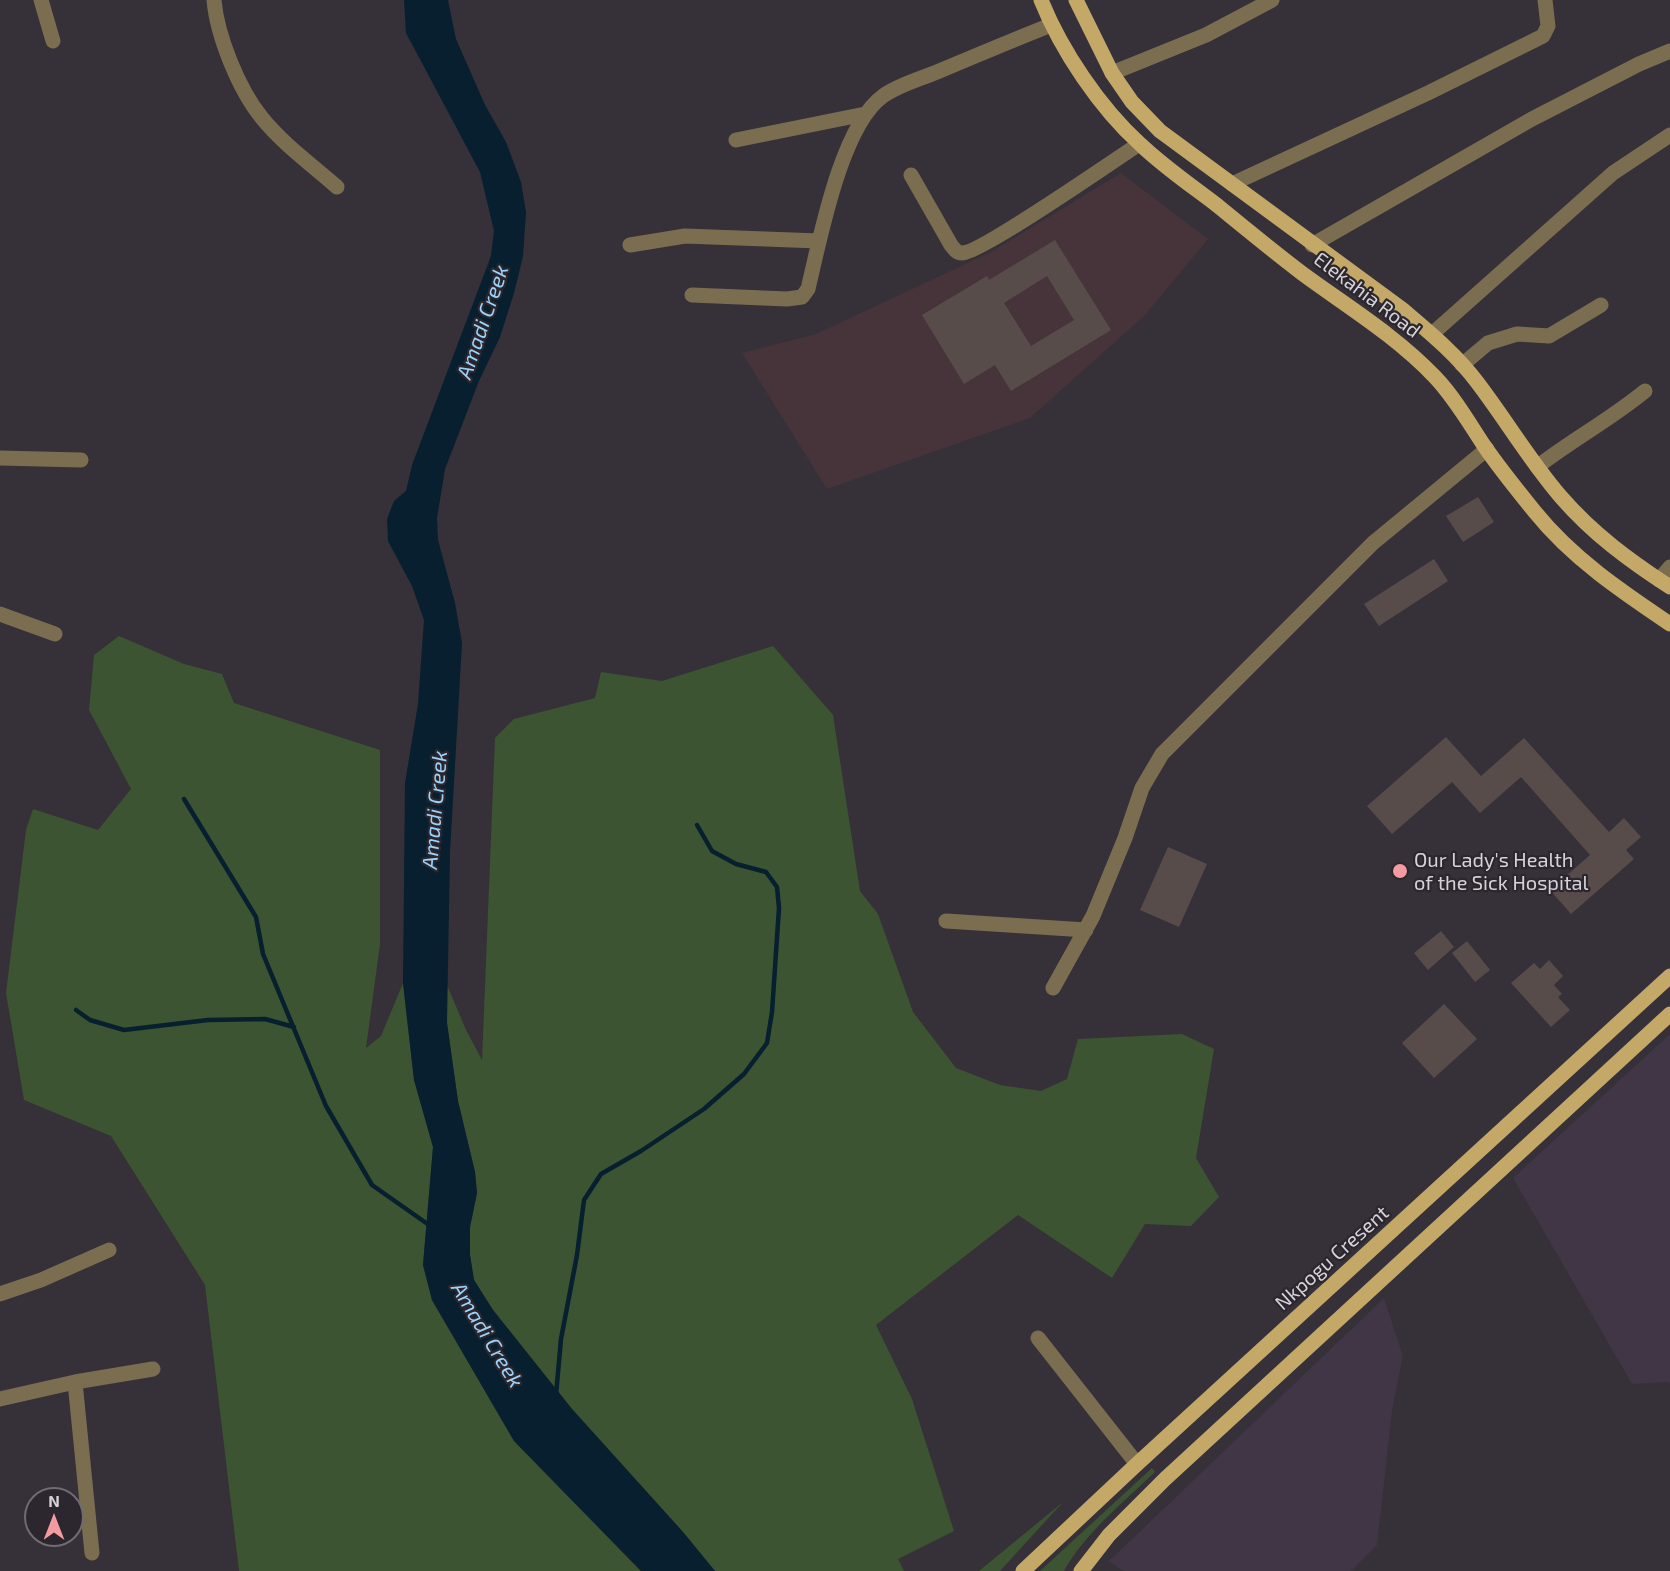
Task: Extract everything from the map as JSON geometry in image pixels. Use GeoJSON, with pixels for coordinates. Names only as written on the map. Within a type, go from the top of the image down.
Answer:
{"type":"FeatureCollection","features":[{"type":"Feature","properties":{"kind":"main road","name":"Elekahia Road"},"geometry":{"type":"LineString","coordinates":[[1041,0],[1051,25],[1078,69],[1108,109],[1139,144],[1304,274],[1353,307],[1435,377],[1536,513],[1570,549],[1613,586],[1670,624]]}},
{"type":"Feature","properties":{"kind":"main road","name":"Elekahia Road"},"geometry":{"type":"LineString","coordinates":[[1076,0],[1112,73],[1132,102],[1160,131],[1402,309],[1432,334],[1477,382],[1537,467],[1562,498],[1612,547],[1665,584]]}},
{"type":"Feature","properties":{"kind":"main road","name":"Nkpogu Cresent"},"geometry":{"type":"LineString","coordinates":[[1023,1571],[1670,976]]}},
{"type":"Feature","properties":{"kind":"main road"},"geometry":{"type":"LineString","coordinates":[[1081,1571],[1108,1534],[1165,1479],[1670,1014]]}},
{"type":"Feature","properties":{"kind":"street"},"geometry":{"type":"LineString","coordinates":[[41,0],[53,41]]}},
{"type":"Feature","properties":{"kind":"street"},"geometry":{"type":"LineString","coordinates":[[214,0],[225,44],[243,89],[256,109],[262,118],[337,187]]}},
{"type":"Feature","properties":{"kind":"street"},"geometry":{"type":"LineString","coordinates":[[1112,73],[1206,35],[1272,0]]}},
{"type":"Feature","properties":{"kind":"street"},"geometry":{"type":"LineString","coordinates":[[1232,184],[1407,103],[1544,36],[1548,26],[1545,0]]}},
{"type":"Feature","properties":{"kind":"street"},"geometry":{"type":"LineString","coordinates":[[692,295],[787,299],[802,297],[808,289],[829,198],[853,137],[865,114],[883,96],[1051,25]]}},
{"type":"Feature","properties":{"kind":"street"},"geometry":{"type":"LineString","coordinates":[[1312,245],[1532,119],[1639,64],[1670,51]]}},
{"type":"Feature","properties":{"kind":"street"},"geometry":{"type":"LineString","coordinates":[[736,140],[865,114]]}},
{"type":"Feature","properties":{"kind":"street"},"geometry":{"type":"LineString","coordinates":[[1432,334],[1613,173],[1670,135]]}},
{"type":"Feature","properties":{"kind":"street"},"geometry":{"type":"LineString","coordinates":[[911,175],[951,245],[962,253],[997,236],[1139,144]]}},
{"type":"Feature","properties":{"kind":"street"},"geometry":{"type":"LineString","coordinates":[[630,245],[686,236],[819,241]]}},
{"type":"Feature","properties":{"kind":"street"},"geometry":{"type":"LineString","coordinates":[[1462,365],[1488,343],[1516,334],[1549,336],[1601,305]]}},
{"type":"Feature","properties":{"kind":"street"},"geometry":{"type":"LineString","coordinates":[[1537,467],[1563,447],[1627,406],[1645,391]]}},
{"type":"Feature","properties":{"kind":"street"},"geometry":{"type":"LineString","coordinates":[[1053,988],[1086,930],[1125,838],[1142,788],[1162,754],[1373,543],[1487,449]]}},
{"type":"Feature","properties":{"kind":"street"},"geometry":{"type":"LineString","coordinates":[[0,458],[81,460]]}},
{"type":"Feature","properties":{"kind":"street"},"geometry":{"type":"LineString","coordinates":[[1665,584],[1670,567]]}},
{"type":"Feature","properties":{"kind":"street"},"geometry":{"type":"LineString","coordinates":[[0,614],[55,634]]}},
{"type":"Feature","properties":{"kind":"street"},"geometry":{"type":"LineString","coordinates":[[946,921],[1086,930]]}},
{"type":"Feature","properties":{"kind":"street"},"geometry":{"type":"LineString","coordinates":[[0,1294],[50,1276],[109,1250]]}},
{"type":"Feature","properties":{"kind":"street"},"geometry":{"type":"LineString","coordinates":[[1038,1338],[1137,1464]]}},
{"type":"Feature","properties":{"kind":"street"},"geometry":{"type":"LineString","coordinates":[[0,1400],[75,1382],[153,1370]]}},
{"type":"Feature","properties":{"kind":"street"},"geometry":{"type":"LineString","coordinates":[[75,1382],[92,1553]]}},
{"type":"Feature","properties":{"kind":"shaded area"},"geometry":{"type":"Polygon","coordinates":[[[1121,173],[1208,239],[1144,316],[1030,418],[827,489],[742,353],[816,334],[991,252],[1121,173]]]}},
{"type":"Feature","properties":{"kind":"shaded area"},"geometry":{"type":"Polygon","coordinates":[[[1670,1034],[1670,1384],[1669,1382],[1632,1384],[1513,1178],[1670,1034]]]}},
{"type":"Feature","properties":{"kind":"shaded area"},"geometry":{"type":"Polygon","coordinates":[[[1384,1298],[1403,1356],[1392,1410],[1377,1545],[1351,1571],[1123,1571],[1109,1561],[1384,1298]]]}},
{"type":"Feature","properties":{"kind":"green space"},"geometry":{"type":"Polygon","coordinates":[[[119,636],[184,664],[222,674],[234,703],[380,750],[380,944],[366,1048],[381,1036],[403,983],[414,1080],[433,1147],[423,1265],[432,1300],[514,1441],[641,1571],[239,1571],[205,1285],[111,1136],[24,1100],[6,993],[26,830],[33,809],[98,830],[131,789],[89,710],[94,655],[119,636]]]}},
{"type":"Feature","properties":{"kind":"green space"},"geometry":{"type":"Polygon","coordinates":[[[773,646],[833,715],[860,891],[878,914],[913,1012],[956,1068],[1000,1085],[1041,1091],[1067,1079],[1078,1039],[1182,1034],[1214,1049],[1196,1158],[1219,1197],[1191,1226],[1145,1224],[1112,1278],[1018,1215],[876,1325],[912,1399],[954,1531],[898,1559],[904,1571],[715,1571],[683,1532],[572,1409],[493,1310],[474,1280],[470,1255],[470,1227],[477,1193],[475,1172],[458,1101],[447,1023],[447,985],[466,1030],[482,1060],[495,738],[514,719],[595,698],[601,672],[662,681],[773,646]]]}},
{"type":"Feature","properties":{"kind":"green space"},"geometry":{"type":"Polygon","coordinates":[[[1152,1468],[1155,1472],[1094,1531],[1064,1571],[1040,1571],[1152,1468]]]}},
{"type":"Feature","properties":{"kind":"green space"},"geometry":{"type":"Polygon","coordinates":[[[1063,1502],[1000,1571],[979,1571],[1063,1502]]]}},
{"type":"Feature","properties":{"kind":"water","name":"Amadi Creek"},"geometry":{"type":"Polygon","coordinates":[[[404,0],[448,0],[456,39],[485,105],[506,142],[521,182],[526,212],[523,256],[514,293],[500,337],[479,381],[445,469],[437,518],[438,540],[455,603],[462,643],[450,852],[447,1023],[458,1101],[475,1172],[477,1193],[470,1227],[470,1255],[474,1280],[493,1310],[572,1409],[683,1532],[715,1571],[641,1571],[514,1441],[432,1300],[423,1265],[433,1147],[414,1080],[403,983],[405,783],[418,704],[424,620],[412,586],[388,541],[387,519],[394,501],[406,491],[412,465],[491,256],[494,231],[480,172],[406,33],[404,0]]]}},
{"type":"Feature","properties":{"kind":"building"},"geometry":{"type":"Polygon","coordinates":[[[1055,240],[1111,330],[1011,391],[995,365],[964,384],[922,315],[987,276],[989,280],[1055,240]],[[1047,276],[1004,303],[1031,346],[1074,320],[1047,276]]]}},
{"type":"Feature","properties":{"kind":"building"},"geometry":{"type":"Polygon","coordinates":[[[1478,497],[1494,522],[1463,542],[1446,516],[1478,497]]]}},
{"type":"Feature","properties":{"kind":"building"},"geometry":{"type":"Polygon","coordinates":[[[1434,559],[1448,581],[1379,626],[1364,604],[1434,559]]]}},
{"type":"Feature","properties":{"kind":"building"},"geometry":{"type":"Polygon","coordinates":[[[1446,737],[1481,776],[1524,738],[1609,832],[1624,818],[1641,837],[1626,850],[1634,859],[1571,914],[1550,890],[1590,855],[1521,777],[1480,813],[1452,782],[1392,834],[1367,806],[1446,737]]]}},
{"type":"Feature","properties":{"kind":"building"},"geometry":{"type":"Polygon","coordinates":[[[1168,847],[1207,864],[1179,927],[1140,910],[1168,847]]]}},
{"type":"Feature","properties":{"kind":"building"},"geometry":{"type":"Polygon","coordinates":[[[1441,931],[1454,947],[1428,970],[1414,953],[1441,931]]]}},
{"type":"Feature","properties":{"kind":"building"},"geometry":{"type":"Polygon","coordinates":[[[1467,941],[1490,970],[1475,982],[1452,953],[1467,941]]]}},
{"type":"Feature","properties":{"kind":"building"},"geometry":{"type":"Polygon","coordinates":[[[1549,960],[1563,976],[1554,985],[1562,994],[1558,997],[1570,1010],[1551,1027],[1511,983],[1534,963],[1540,969],[1549,960]]]}},
{"type":"Feature","properties":{"kind":"building"},"geometry":{"type":"Polygon","coordinates":[[[1444,1004],[1477,1039],[1434,1078],[1402,1043],[1444,1004]]]}},
{"type":"Feature","properties":{"kind":"waterway"},"geometry":{"type":"LineString","coordinates":[[184,799],[256,917],[263,954],[326,1106],[372,1185],[429,1225]]}},
{"type":"Feature","properties":{"kind":"waterway"},"geometry":{"type":"LineString","coordinates":[[556,1395],[561,1339],[577,1255],[584,1200],[601,1174],[641,1151],[704,1109],[744,1074],[767,1043],[772,1012],[779,908],[777,887],[766,872],[736,864],[712,851],[697,825]]}},
{"type":"Feature","properties":{"kind":"waterway"},"geometry":{"type":"LineString","coordinates":[[76,1010],[90,1020],[124,1030],[208,1020],[265,1019],[294,1027]]}},
{"type":"Feature","properties":{"kind":"place","name":"Our Lady's Health of the Sick Hospital"},"geometry":{"type":"Point","coordinates":[1400,871]}}]}
